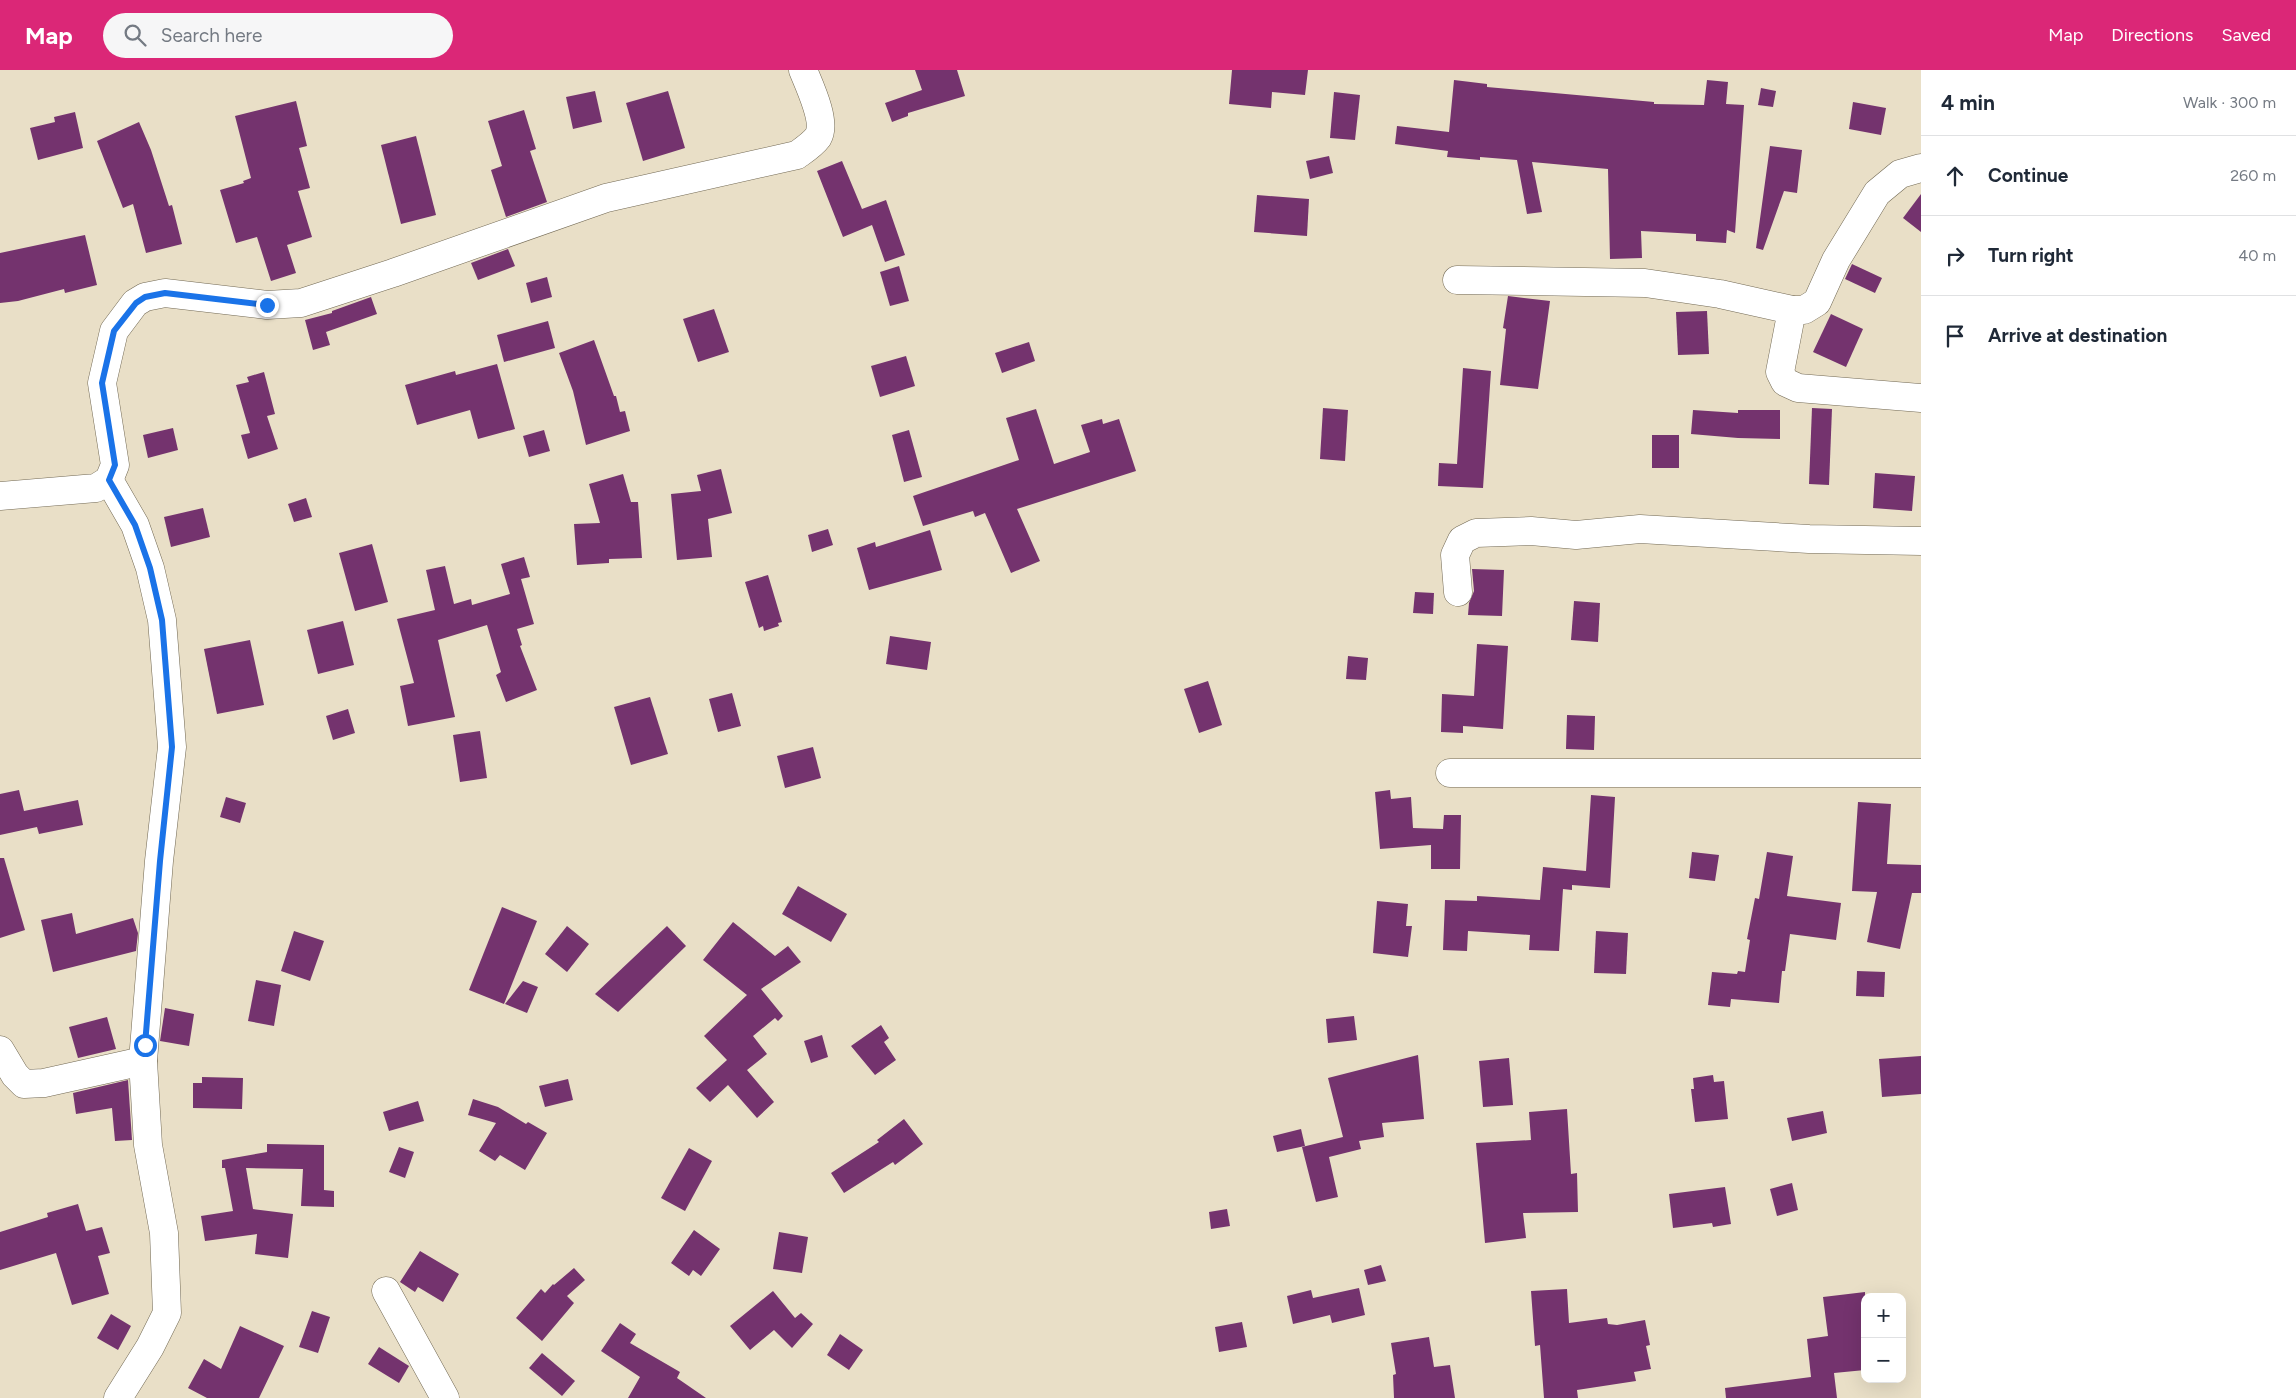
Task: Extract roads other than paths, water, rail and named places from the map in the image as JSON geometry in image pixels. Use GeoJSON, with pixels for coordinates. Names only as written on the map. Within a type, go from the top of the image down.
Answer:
{"type":"FeatureCollection","features":[{"type":"Feature","properties":{"kind":"street"},"geometry":{"type":"LineString","coordinates":[[0,496],[96,488],[109,480],[115,465],[102,383],[114,331],[136,303],[145,297],[165,293],[267,305],[301,303],[394,273],[606,198],[798,155],[817,138],[821,129],[815,102],[803,70]]}},
{"type":"Feature","properties":{"kind":"street"},"geometry":{"type":"LineString","coordinates":[[1458,280],[1645,283],[1720,294],[1792,310],[1804,310],[1817,302],[1836,260],[1877,193],[1900,174],[1921,168]]}},
{"type":"Feature","properties":{"kind":"street"},"geometry":{"type":"LineString","coordinates":[[1792,310],[1780,372],[1785,382],[1798,388],[1921,398]]}},
{"type":"Feature","properties":{"kind":"street"},"geometry":{"type":"LineString","coordinates":[[109,480],[135,525],[150,568],[162,620],[172,747],[143,1061],[148,1145],[164,1234],[167,1313],[150,1347],[118,1398]]}},
{"type":"Feature","properties":{"kind":"street"},"geometry":{"type":"LineString","coordinates":[[1458,592],[1455,555],[1462,540],[1476,533],[1531,531],[1576,535],[1640,529],[1809,539],[1921,541]]}},
{"type":"Feature","properties":{"kind":"street"},"geometry":{"type":"LineString","coordinates":[[1450,773],[1921,773]]}},
{"type":"Feature","properties":{"kind":"street"},"geometry":{"type":"LineString","coordinates":[[0,1050],[15,1075],[24,1084],[44,1083],[143,1061]]}},
{"type":"Feature","properties":{"kind":"street"},"geometry":{"type":"LineString","coordinates":[[386,1291],[445,1398]]}}]}
